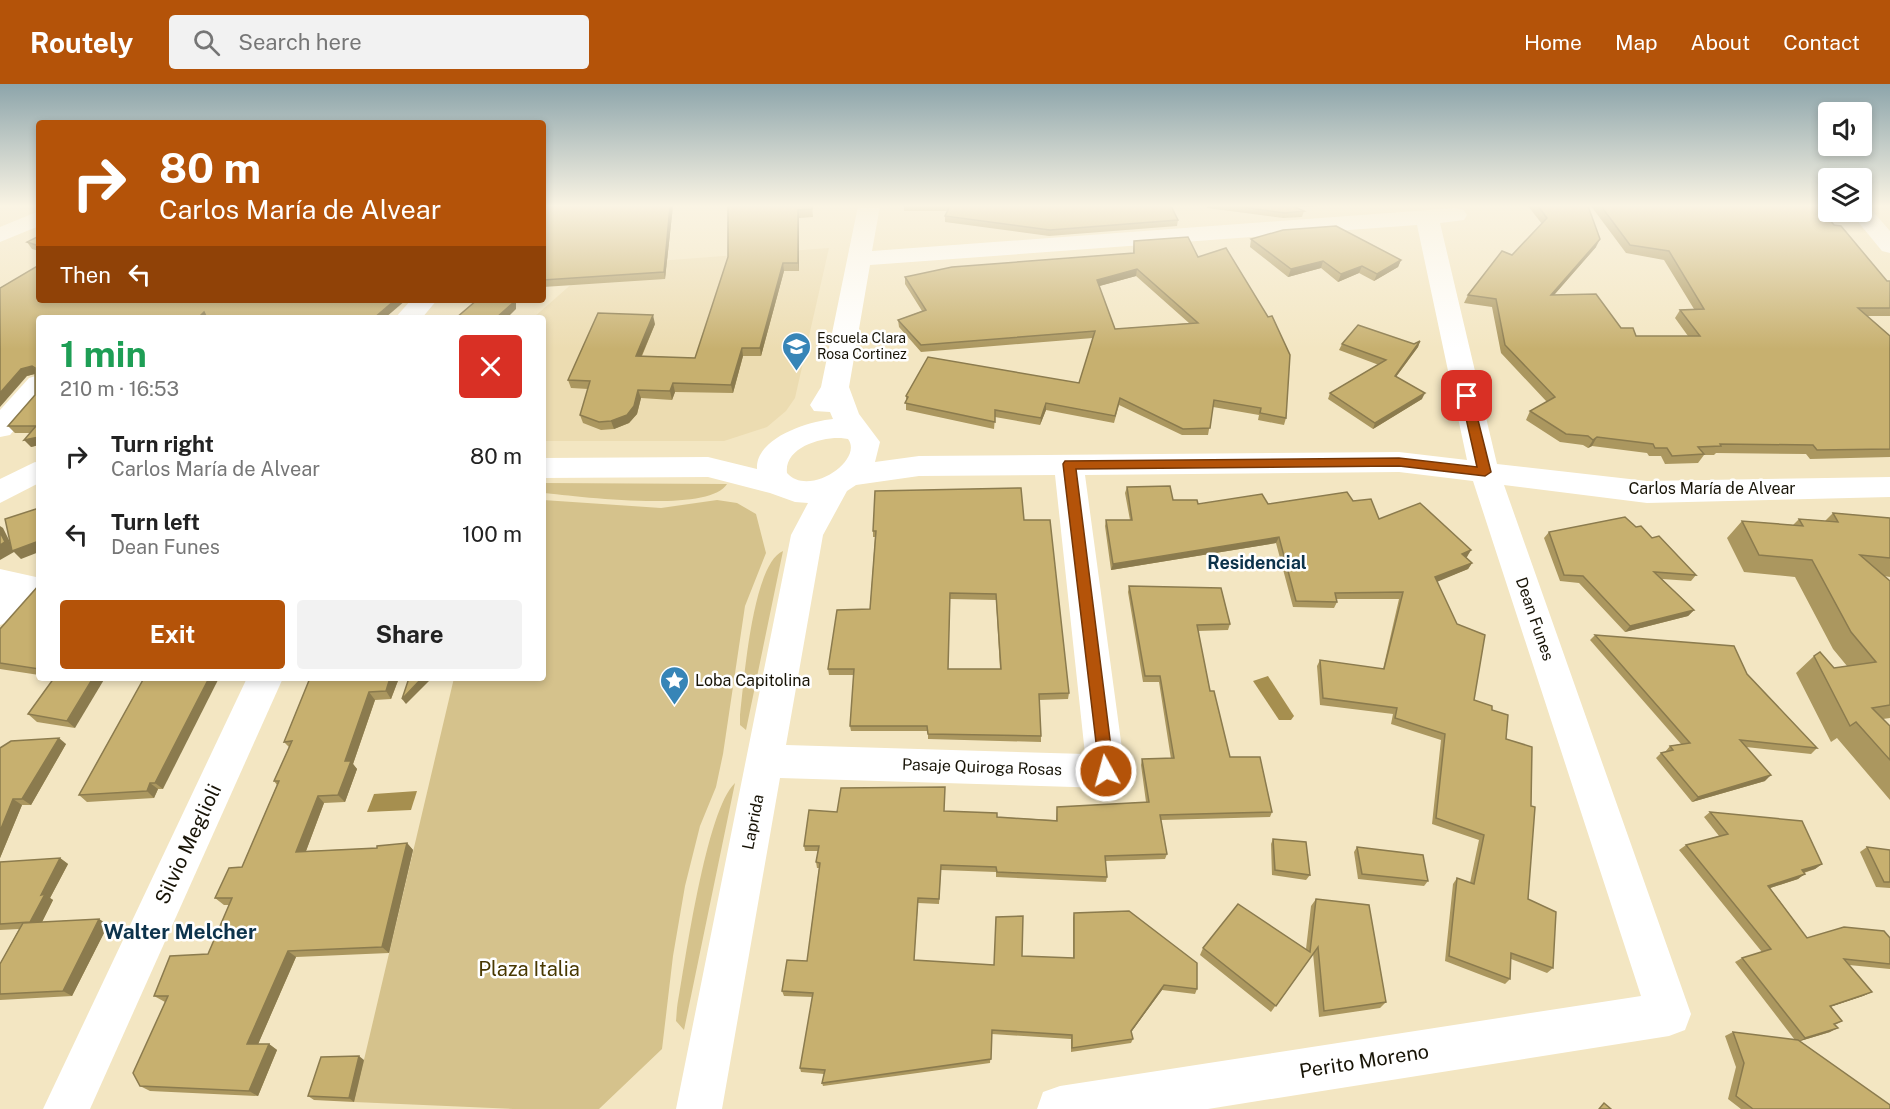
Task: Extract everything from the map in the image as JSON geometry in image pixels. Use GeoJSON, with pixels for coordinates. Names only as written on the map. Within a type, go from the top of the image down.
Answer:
{"type":"FeatureCollection","features":[{"type":"Feature","properties":{"kind":"street"},"geometry":{"type":"LineString","coordinates":[[807,535],[801,516],[771,469],[777,454],[817,416],[835,387],[860,254]]}},
{"type":"Feature","properties":{"kind":"street","name":"Dean Funes"},"geometry":{"type":"LineString","coordinates":[[859,259],[931,254]]}},
{"type":"Feature","properties":{"kind":"street","name":"Dean Funes"},"geometry":{"type":"LineString","coordinates":[[1448,254],[1485,472],[1669,1014]]}},
{"type":"Feature","properties":{"kind":"street"},"geometry":{"type":"LineString","coordinates":[[411,315],[422,303]]}},
{"type":"Feature","properties":{"kind":"street"},"geometry":{"type":"LineString","coordinates":[[0,428],[36,387]]}},
{"type":"Feature","properties":{"kind":"street"},"geometry":{"type":"LineString","coordinates":[[708,467],[783,488],[812,493],[842,481],[862,460],[860,437],[841,408],[835,387]]}},
{"type":"Feature","properties":{"kind":"street"},"geometry":{"type":"LineString","coordinates":[[546,468],[708,467],[758,455],[824,429],[840,428],[860,437]]}},
{"type":"Feature","properties":{"kind":"street","name":"Carlos María de Alvear"},"geometry":{"type":"LineString","coordinates":[[860,437],[897,459],[924,466]]}},
{"type":"Feature","properties":{"kind":"street","name":"Carlos María de Alvear"},"geometry":{"type":"LineString","coordinates":[[842,481],[889,468],[924,466],[1399,462],[1647,492],[1890,487]]}},
{"type":"Feature","properties":{"kind":"street","name":"Pasaje Quiroga Rosas"},"geometry":{"type":"LineString","coordinates":[[764,761],[1106,771],[1069,464]]}},
{"type":"Feature","properties":{"kind":"street"},"geometry":{"type":"LineString","coordinates":[[0,472],[36,472]]}},
{"type":"Feature","properties":{"kind":"street"},"geometry":{"type":"LineString","coordinates":[[0,492],[36,473]]}},
{"type":"Feature","properties":{"kind":"street","name":"Laprida"},"geometry":{"type":"LineString","coordinates":[[699,1109],[807,535],[823,503],[842,481]]}},
{"type":"Feature","properties":{"kind":"street"},"geometry":{"type":"LineString","coordinates":[[0,581],[24,586],[0,612]]}},
{"type":"Feature","properties":{"kind":"street","name":"Silvio Meglioli"},"geometry":{"type":"LineString","coordinates":[[66,1109],[264,681]]}},
{"type":"Feature","properties":{"kind":"street","name":"Perito Moreno"},"geometry":{"type":"LineString","coordinates":[[1060,1109],[1669,1014]]}},
{"type":"Feature","properties":{"kind":"shaded area"},"geometry":{"type":"Polygon","coordinates":[[[752,254],[828,254],[795,398],[786,411],[767,427],[724,441],[546,441],[546,315],[536,315],[592,266],[752,254]]]}},
{"type":"Feature","properties":{"kind":"shaded area"},"geometry":{"type":"Polygon","coordinates":[[[1268,676],[1294,716],[1291,720],[1279,720],[1253,681],[1268,676]]]}},
{"type":"Feature","properties":{"kind":"shaded area"},"geometry":{"type":"Polygon","coordinates":[[[417,791],[411,810],[367,812],[374,794],[417,791]]]}},
{"type":"Feature","properties":{"kind":"green space"},"geometry":{"type":"Polygon","coordinates":[[[546,483],[727,484],[715,493],[695,498],[670,501],[546,493],[546,483]]]}},
{"type":"Feature","properties":{"kind":"green space","name":"Plaza Italia"},"geometry":{"type":"Polygon","coordinates":[[[546,500],[661,508],[717,500],[737,503],[756,514],[766,553],[745,606],[716,787],[700,826],[685,886],[673,956],[662,1049],[599,1109],[513,1109],[354,1102],[453,681],[546,681],[546,500]]]}},
{"type":"Feature","properties":{"kind":"green space"},"geometry":{"type":"Polygon","coordinates":[[[783,551],[746,730],[740,725],[740,715],[751,626],[764,578],[772,560],[783,551]]]}},
{"type":"Feature","properties":{"kind":"green space"},"geometry":{"type":"Polygon","coordinates":[[[735,783],[684,1030],[676,1021],[677,1008],[698,889],[715,823],[735,783]]]}},
{"type":"Feature","properties":{"kind":"building"},"geometry":{"type":"Polygon","coordinates":[[[546,254],[666,254],[664,272],[546,280],[546,254]]]}},
{"type":"Feature","properties":{"kind":"building"},"geometry":{"type":"Polygon","coordinates":[[[728,254],[798,254],[798,263],[783,263],[760,348],[742,348],[731,385],[673,383],[670,391],[638,390],[634,406],[627,415],[611,421],[599,422],[580,415],[590,381],[568,380],[598,313],[653,315],[636,356],[695,358],[728,254]]]}},
{"type":"Feature","properties":{"kind":"building"},"geometry":{"type":"Polygon","coordinates":[[[1123,254],[1196,254],[1198,257],[1208,254],[1230,254],[1268,317],[1272,316],[1290,355],[1286,418],[1260,413],[1261,408],[1214,400],[1210,428],[1183,429],[1120,398],[1115,416],[1046,403],[1041,418],[995,410],[995,422],[905,403],[908,397],[906,396],[928,357],[1079,383],[1095,331],[921,345],[898,320],[926,310],[905,277],[952,267],[1123,254]],[[1137,269],[1097,280],[1115,329],[1198,323],[1137,269]]]}},
{"type":"Feature","properties":{"kind":"building"},"geometry":{"type":"Polygon","coordinates":[[[1271,254],[1389,254],[1401,260],[1377,274],[1362,266],[1341,274],[1323,261],[1291,269],[1271,254]]]}},
{"type":"Feature","properties":{"kind":"building"},"geometry":{"type":"Polygon","coordinates":[[[1500,254],[1587,254],[1551,295],[1596,294],[1621,328],[1633,328],[1636,336],[1700,336],[1680,310],[1704,309],[1671,254],[1864,254],[1887,281],[1890,281],[1890,308],[1858,308],[1890,336],[1890,449],[1817,450],[1813,445],[1720,444],[1721,446],[1698,447],[1704,454],[1672,456],[1667,448],[1655,448],[1653,444],[1597,437],[1593,440],[1588,436],[1566,434],[1530,411],[1555,397],[1505,345],[1496,299],[1468,295],[1500,254]]]}},
{"type":"Feature","properties":{"kind":"building"},"geometry":{"type":"Polygon","coordinates":[[[36,267],[36,303],[392,303],[378,315],[206,315],[204,312],[201,315],[36,315],[36,426],[8,426],[35,395],[35,368],[32,366],[21,369],[0,393],[0,288],[36,267]]]}},
{"type":"Feature","properties":{"kind":"building"},"geometry":{"type":"Polygon","coordinates":[[[474,303],[513,303],[499,315],[460,315],[474,303]]]}},
{"type":"Feature","properties":{"kind":"building"},"geometry":{"type":"Polygon","coordinates":[[[1358,325],[1414,344],[1420,341],[1395,376],[1425,393],[1375,423],[1330,393],[1386,360],[1342,344],[1358,325]]]}},
{"type":"Feature","properties":{"kind":"building"},"geometry":{"type":"Polygon","coordinates":[[[36,426],[36,438],[24,440],[36,426]]]}},
{"type":"Feature","properties":{"kind":"building"},"geometry":{"type":"Polygon","coordinates":[[[1170,486],[1173,500],[1197,500],[1198,504],[1262,494],[1268,504],[1347,492],[1353,501],[1371,499],[1379,519],[1420,503],[1471,550],[1462,554],[1472,563],[1435,577],[1457,624],[1485,635],[1474,700],[1492,706],[1492,710],[1508,715],[1506,739],[1532,747],[1531,806],[1535,807],[1528,899],[1556,912],[1553,968],[1511,953],[1510,979],[1449,956],[1457,878],[1474,884],[1484,835],[1436,818],[1445,734],[1395,718],[1397,708],[1323,698],[1320,660],[1384,669],[1403,592],[1335,593],[1337,602],[1296,601],[1279,537],[1113,564],[1106,520],[1132,520],[1127,487],[1170,486]]]}},
{"type":"Feature","properties":{"kind":"building"},"geometry":{"type":"Polygon","coordinates":[[[1021,488],[1024,520],[1050,520],[1069,693],[1039,694],[1041,736],[928,734],[927,726],[850,726],[854,669],[828,669],[837,610],[870,609],[876,531],[873,531],[875,491],[1021,488]],[[950,593],[948,669],[1001,669],[996,594],[950,593]]]}},
{"type":"Feature","properties":{"kind":"building"},"geometry":{"type":"Polygon","coordinates":[[[36,509],[36,542],[12,551],[5,519],[36,509]]]}},
{"type":"Feature","properties":{"kind":"building"},"geometry":{"type":"Polygon","coordinates":[[[1833,513],[1890,518],[1890,558],[1860,555],[1890,581],[1890,705],[1872,708],[1890,726],[1890,760],[1856,722],[1850,726],[1814,656],[1820,652],[1834,668],[1876,662],[1851,632],[1812,560],[1759,555],[1742,521],[1803,526],[1799,519],[1838,522],[1833,513]]]}},
{"type":"Feature","properties":{"kind":"building"},"geometry":{"type":"Polygon","coordinates":[[[1625,517],[1636,527],[1641,526],[1652,538],[1659,536],[1696,575],[1654,572],[1694,610],[1630,626],[1583,576],[1564,575],[1549,532],[1625,517]]]}},
{"type":"Feature","properties":{"kind":"building"},"geometry":{"type":"Polygon","coordinates":[[[0,532],[5,542],[0,545],[0,532]]]}},
{"type":"Feature","properties":{"kind":"building"},"geometry":{"type":"Polygon","coordinates":[[[1129,586],[1221,588],[1230,624],[1197,625],[1210,691],[1214,691],[1230,757],[1260,757],[1272,812],[1160,815],[1167,854],[1105,856],[1107,877],[997,872],[996,867],[941,865],[939,899],[918,898],[914,960],[994,965],[996,917],[1023,916],[1022,956],[1074,958],[1074,913],[1129,911],[1197,963],[1197,989],[1164,985],[1131,1031],[1133,1039],[1072,1048],[1072,1035],[992,1030],[991,1059],[822,1083],[825,1070],[800,1068],[813,993],[782,991],[787,960],[807,961],[820,863],[816,862],[819,846],[804,846],[809,810],[837,812],[841,788],[945,787],[944,811],[997,813],[997,817],[1057,821],[1057,807],[1149,802],[1142,759],[1174,758],[1160,676],[1145,676],[1129,586]]]}},
{"type":"Feature","properties":{"kind":"building"},"geometry":{"type":"Polygon","coordinates":[[[36,588],[36,669],[0,663],[0,629],[36,588]]]}},
{"type":"Feature","properties":{"kind":"building"},"geometry":{"type":"Polygon","coordinates":[[[1595,635],[1734,646],[1747,674],[1817,748],[1740,740],[1771,775],[1698,797],[1661,753],[1673,750],[1670,746],[1690,743],[1595,635]]]}},
{"type":"Feature","properties":{"kind":"building"},"geometry":{"type":"Polygon","coordinates":[[[52,681],[91,681],[67,721],[28,714],[52,681]]]}},
{"type":"Feature","properties":{"kind":"building"},"geometry":{"type":"Polygon","coordinates":[[[142,681],[207,681],[155,783],[150,783],[147,791],[79,795],[142,681]]]}},
{"type":"Feature","properties":{"kind":"building"},"geometry":{"type":"Polygon","coordinates":[[[309,681],[389,681],[386,691],[369,692],[345,761],[351,761],[338,795],[318,796],[296,852],[377,848],[377,846],[407,843],[382,947],[288,951],[247,1044],[269,1044],[249,1091],[140,1086],[133,1073],[168,996],[154,996],[170,956],[208,954],[232,898],[215,898],[229,868],[242,867],[279,781],[274,781],[292,741],[284,742],[309,681]]]}},
{"type":"Feature","properties":{"kind":"building"},"geometry":{"type":"Polygon","coordinates":[[[408,681],[419,681],[402,699],[408,681]]]}},
{"type":"Feature","properties":{"kind":"building"},"geometry":{"type":"Polygon","coordinates":[[[59,738],[22,799],[13,799],[0,831],[0,748],[11,741],[59,738]]]}},
{"type":"Feature","properties":{"kind":"building"},"geometry":{"type":"Polygon","coordinates":[[[1710,812],[1802,821],[1822,864],[1802,870],[1805,874],[1768,886],[1807,938],[1844,927],[1884,931],[1890,938],[1890,964],[1844,959],[1872,992],[1830,1006],[1842,1021],[1834,1024],[1838,1028],[1805,1038],[1742,958],[1771,949],[1686,845],[1728,834],[1710,812]]]}},
{"type":"Feature","properties":{"kind":"building"},"geometry":{"type":"Polygon","coordinates":[[[1273,839],[1306,842],[1310,875],[1275,870],[1273,839]]]}},
{"type":"Feature","properties":{"kind":"building"},"geometry":{"type":"Polygon","coordinates":[[[1357,847],[1423,855],[1428,881],[1362,874],[1357,847]]]}},
{"type":"Feature","properties":{"kind":"building"},"geometry":{"type":"Polygon","coordinates":[[[1867,847],[1890,850],[1890,882],[1884,882],[1867,847]]]}},
{"type":"Feature","properties":{"kind":"building"},"geometry":{"type":"Polygon","coordinates":[[[60,858],[30,922],[0,924],[0,862],[60,858]]]}},
{"type":"Feature","properties":{"kind":"building"},"geometry":{"type":"Polygon","coordinates":[[[1316,899],[1369,905],[1386,1002],[1324,1011],[1318,947],[1276,1006],[1203,948],[1238,904],[1310,952],[1316,899]]]}},
{"type":"Feature","properties":{"kind":"building"},"geometry":{"type":"Polygon","coordinates":[[[99,919],[63,991],[0,994],[0,964],[23,923],[99,919]]]}},
{"type":"Feature","properties":{"kind":"building"},"geometry":{"type":"Polygon","coordinates":[[[1733,1032],[1798,1040],[1890,1105],[1890,1109],[1753,1109],[1736,1096],[1744,1063],[1733,1032]]]}},
{"type":"Feature","properties":{"kind":"building"},"geometry":{"type":"Polygon","coordinates":[[[359,1056],[349,1098],[308,1096],[321,1057],[359,1056]]]}},
{"type":"Feature","properties":{"kind":"building"},"geometry":{"type":"Polygon","coordinates":[[[1604,1103],[1611,1109],[1599,1109],[1604,1103]]]}},
{"type":"Feature","properties":{"kind":"place","name":"Escuela Clara Rosa Cortinez"},"geometry":{"type":"Point","coordinates":[796,372]}},
{"type":"Feature","properties":{"kind":"place","name":"Loba Capitolina"},"geometry":{"type":"Point","coordinates":[674,706]}},
{"type":"Feature","properties":{"kind":"district","name":"Residencial"},"geometry":{"type":"Point","coordinates":[1257,562]}},
{"type":"Feature","properties":{"kind":"district","name":"Walter Melcher"},"geometry":{"type":"Point","coordinates":[180,931]}},
{"type":"Feature","properties":{"kind":"route"},"geometry":{"type":"LineString","coordinates":[[1106,771],[1069,464],[1399,462],[1485,472],[1467,396]]}}]}
